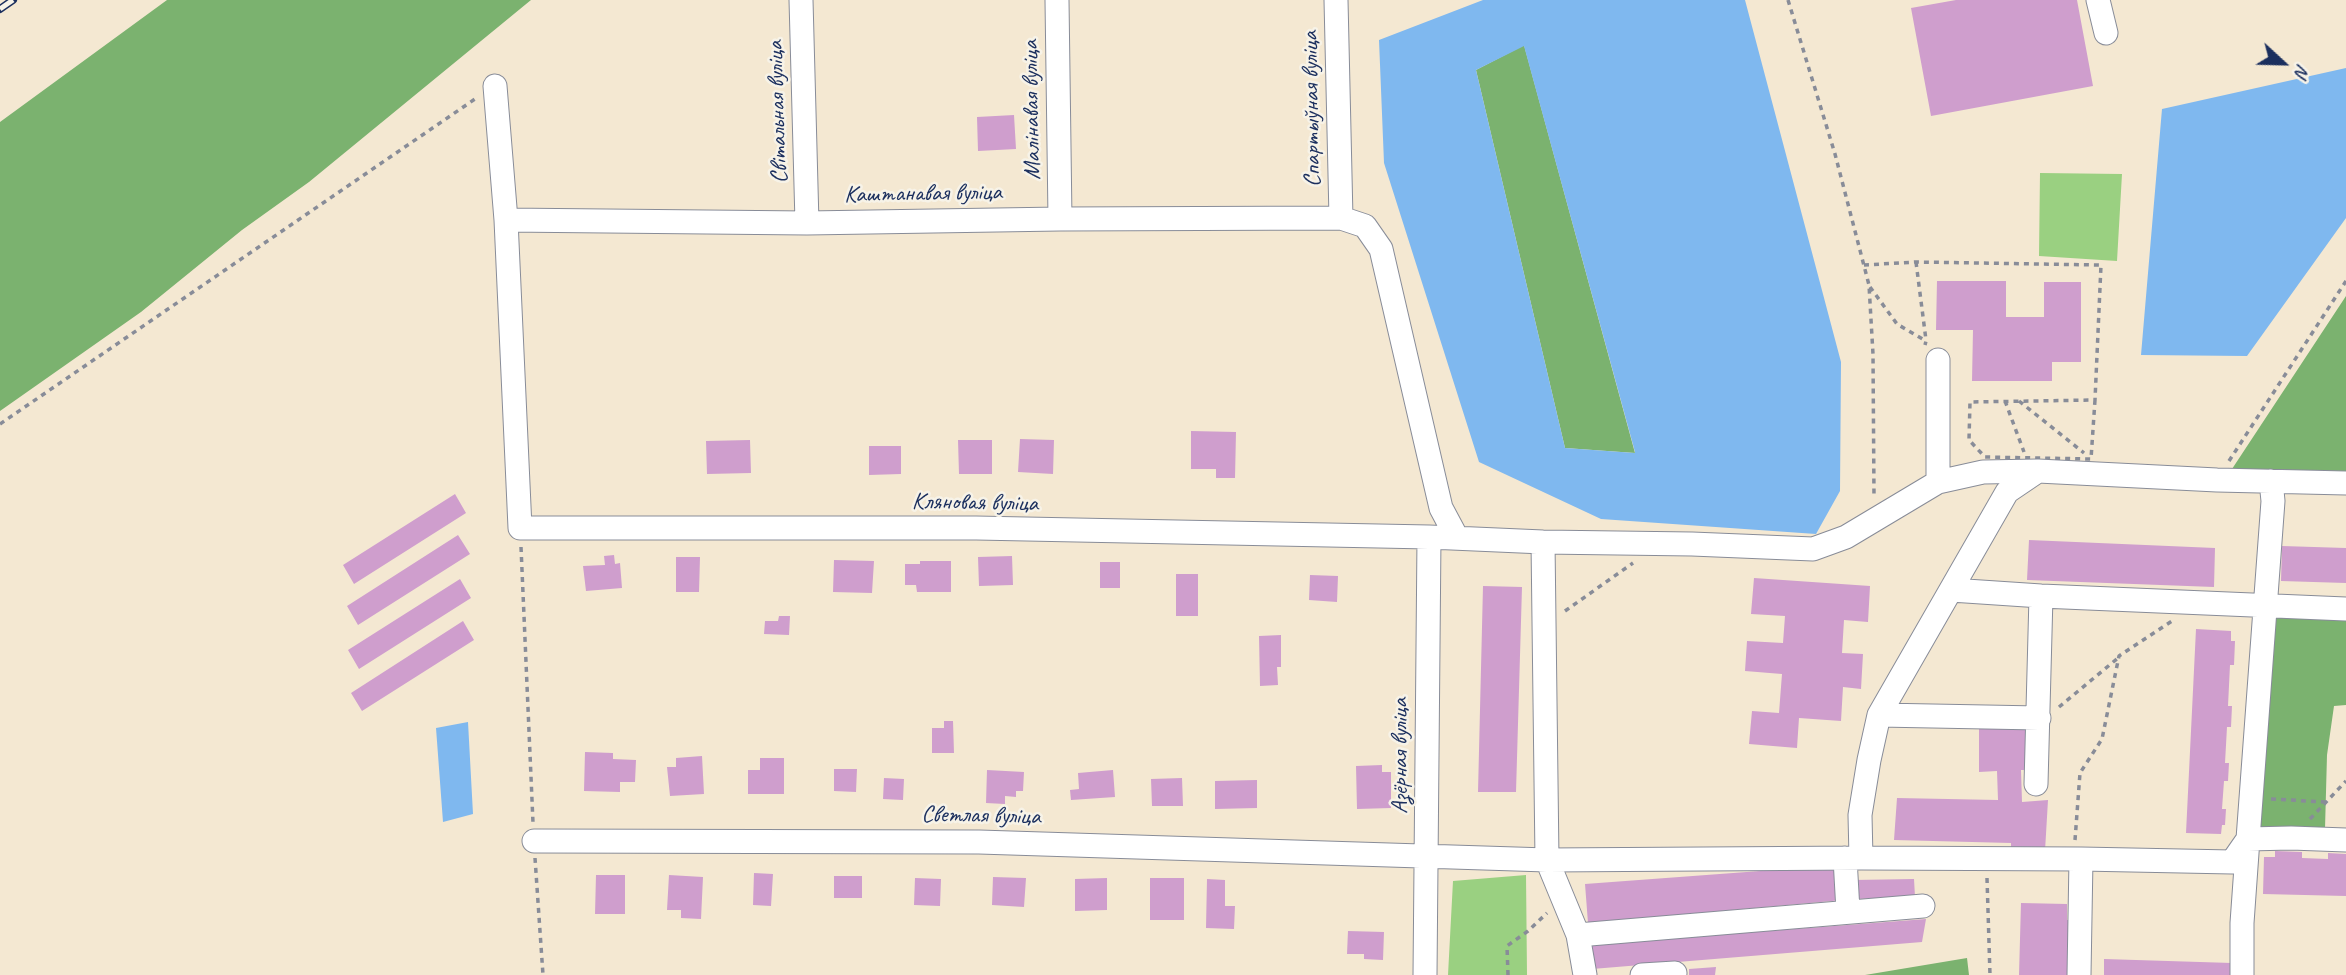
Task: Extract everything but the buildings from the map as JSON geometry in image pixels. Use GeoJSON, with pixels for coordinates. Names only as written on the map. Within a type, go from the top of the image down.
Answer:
{"type":"FeatureCollection","features":[{"type":"Feature","properties":{"kind":"street","name":"Світальная вуліца"},"geometry":{"type":"LineString","coordinates":[[801,0],[807,223]]}},
{"type":"Feature","properties":{"kind":"street","name":"Малінавая вуліца"},"geometry":{"type":"LineString","coordinates":[[1057,0],[1060,219]]}},
{"type":"Feature","properties":{"kind":"street","name":"Спартыўная вуліца"},"geometry":{"type":"LineString","coordinates":[[1336,0],[1341,218]]}},
{"type":"Feature","properties":{"kind":"street"},"geometry":{"type":"LineString","coordinates":[[2098,0],[2106,33]]}},
{"type":"Feature","properties":{"kind":"street"},"geometry":{"type":"LineString","coordinates":[[495,86],[506,220],[520,528]]}},
{"type":"Feature","properties":{"kind":"street","name":"Каштанавая вуліца"},"geometry":{"type":"LineString","coordinates":[[506,220],[807,223],[1341,218]]}},
{"type":"Feature","properties":{"kind":"street"},"geometry":{"type":"LineString","coordinates":[[1341,218],[1364,226],[1381,249],[1441,508],[1457,538]]}},
{"type":"Feature","properties":{"kind":"street"},"geometry":{"type":"LineString","coordinates":[[1929,351],[1938,482]]}},
{"type":"Feature","properties":{"kind":"street"},"geometry":{"type":"LineString","coordinates":[[1848,911],[1853,858],[1879,715],[2007,492],[2032,464]]}},
{"type":"Feature","properties":{"kind":"street","name":"Кляновая вуліца"},"geometry":{"type":"LineString","coordinates":[[520,528],[976,528],[1429,537],[1813,549],[1846,537],[1938,482],[2032,464],[2217,480],[2346,483]]}},
{"type":"Feature","properties":{"kind":"street"},"geometry":{"type":"LineString","coordinates":[[2242,975],[2242,923],[2273,501],[2271,481]]}},
{"type":"Feature","properties":{"kind":"street","name":"Азёрная вуліца"},"geometry":{"type":"LineString","coordinates":[[1425,975],[1429,537]]}},
{"type":"Feature","properties":{"kind":"street"},"geometry":{"type":"LineString","coordinates":[[1543,542],[1547,860],[1578,934],[1585,975]]}},
{"type":"Feature","properties":{"kind":"street"},"geometry":{"type":"LineString","coordinates":[[1951,590],[2346,609]]}},
{"type":"Feature","properties":{"kind":"street"},"geometry":{"type":"LineString","coordinates":[[2036,784],[2041,596]]}},
{"type":"Feature","properties":{"kind":"street"},"geometry":{"type":"LineString","coordinates":[[1879,715],[2038,721]]}},
{"type":"Feature","properties":{"kind":"street"},"geometry":{"type":"LineString","coordinates":[[2248,839],[2346,840]]}},
{"type":"Feature","properties":{"kind":"street","name":"Светлая вуліца"},"geometry":{"type":"LineString","coordinates":[[534,841],[979,842],[1547,860],[1853,858],[2232,862],[2248,839]]}},
{"type":"Feature","properties":{"kind":"street"},"geometry":{"type":"LineString","coordinates":[[2077,860],[2079,975]]}},
{"type":"Feature","properties":{"kind":"street"},"geometry":{"type":"LineString","coordinates":[[1578,934],[1923,906]]}},
{"type":"Feature","properties":{"kind":"street"},"geometry":{"type":"LineString","coordinates":[[1642,975],[1675,973]]}},
{"type":"Feature","properties":{"kind":"path"},"geometry":{"type":"LineString","coordinates":[[1788,0],[1835,154],[1869,285],[1873,354],[1875,519]]}},
{"type":"Feature","properties":{"kind":"path"},"geometry":{"type":"LineString","coordinates":[[0,424],[495,86]]}},
{"type":"Feature","properties":{"kind":"path"},"geometry":{"type":"LineString","coordinates":[[1864,265],[1916,262],[2101,265],[2091,459]]}},
{"type":"Feature","properties":{"kind":"path"},"geometry":{"type":"LineString","coordinates":[[1916,262],[1929,351]]}},
{"type":"Feature","properties":{"kind":"path"},"geometry":{"type":"LineString","coordinates":[[2217,480],[2346,281]]}},
{"type":"Feature","properties":{"kind":"path"},"geometry":{"type":"LineString","coordinates":[[1869,285],[1897,324],[1929,351]]}},
{"type":"Feature","properties":{"kind":"path"},"geometry":{"type":"LineString","coordinates":[[2091,459],[2032,464],[1986,457],[1969,440],[1970,401],[2095,400]]}},
{"type":"Feature","properties":{"kind":"path"},"geometry":{"type":"LineString","coordinates":[[2005,401],[2032,464]]}},
{"type":"Feature","properties":{"kind":"path"},"geometry":{"type":"LineString","coordinates":[[2019,401],[2091,459]]}},
{"type":"Feature","properties":{"kind":"path"},"geometry":{"type":"LineString","coordinates":[[520,528],[534,841],[543,975]]}},
{"type":"Feature","properties":{"kind":"path"},"geometry":{"type":"LineString","coordinates":[[1544,625],[1640,559]]}},
{"type":"Feature","properties":{"kind":"path"},"geometry":{"type":"LineString","coordinates":[[2038,721],[2119,656],[2200,603]]}},
{"type":"Feature","properties":{"kind":"path"},"geometry":{"type":"LineString","coordinates":[[2077,860],[2080,773],[2102,739],[2119,656]]}},
{"type":"Feature","properties":{"kind":"path"},"geometry":{"type":"LineString","coordinates":[[2291,838],[2346,781]]}},
{"type":"Feature","properties":{"kind":"path"},"geometry":{"type":"LineString","coordinates":[[2251,798],[2326,802]]}},
{"type":"Feature","properties":{"kind":"path"},"geometry":{"type":"LineString","coordinates":[[1986,859],[1990,975]]}},
{"type":"Feature","properties":{"kind":"path"},"geometry":{"type":"LineString","coordinates":[[1508,975],[1507,946],[1528,931],[1563,898]]}},
{"type":"Feature","properties":{"kind":"green space"},"geometry":{"type":"Polygon","coordinates":[[[167,0],[531,0],[309,182],[242,230],[141,312],[0,411],[0,122],[167,0]]]}},
{"type":"Feature","properties":{"kind":"green space"},"geometry":{"type":"Polygon","coordinates":[[[1524,45],[1635,453],[1565,448],[1476,70],[1524,45]]]}},
{"type":"Feature","properties":{"kind":"green space"},"geometry":{"type":"Polygon","coordinates":[[[2040,173],[2122,174],[2117,261],[2039,256],[2040,173]]]}},
{"type":"Feature","properties":{"kind":"green space"},"geometry":{"type":"Polygon","coordinates":[[[2346,296],[2346,471],[2231,469],[2232,469],[2346,296]]]}},
{"type":"Feature","properties":{"kind":"green space"},"geometry":{"type":"Polygon","coordinates":[[[2272,614],[2346,617],[2346,705],[2334,706],[2327,755],[2325,829],[2254,828],[2272,614]]]}},
{"type":"Feature","properties":{"kind":"green space"},"geometry":{"type":"Polygon","coordinates":[[[1526,875],[1527,975],[1448,975],[1453,881],[1526,875]]]}},
{"type":"Feature","properties":{"kind":"green space"},"geometry":{"type":"Polygon","coordinates":[[[1967,958],[1969,975],[1865,975],[1967,958]]]}},
{"type":"Feature","properties":{"kind":"water"},"geometry":{"type":"Polygon","coordinates":[[[1483,0],[1745,0],[1841,362],[1840,491],[1816,534],[1601,519],[1479,462],[1384,163],[1379,40],[1483,0]],[[1524,46],[1476,70],[1565,448],[1635,453],[1524,46]]]}},
{"type":"Feature","properties":{"kind":"water"},"geometry":{"type":"Polygon","coordinates":[[[2346,68],[2346,218],[2247,356],[2141,355],[2162,109],[2346,68]]]}},
{"type":"Feature","properties":{"kind":"water"},"geometry":{"type":"Polygon","coordinates":[[[468,722],[473,814],[443,822],[436,728],[468,722]]]}},
{"type":"Feature","properties":{"kind":"railway"},"geometry":{"type":"LineString","coordinates":[[0,9],[13,0]]}}]}
